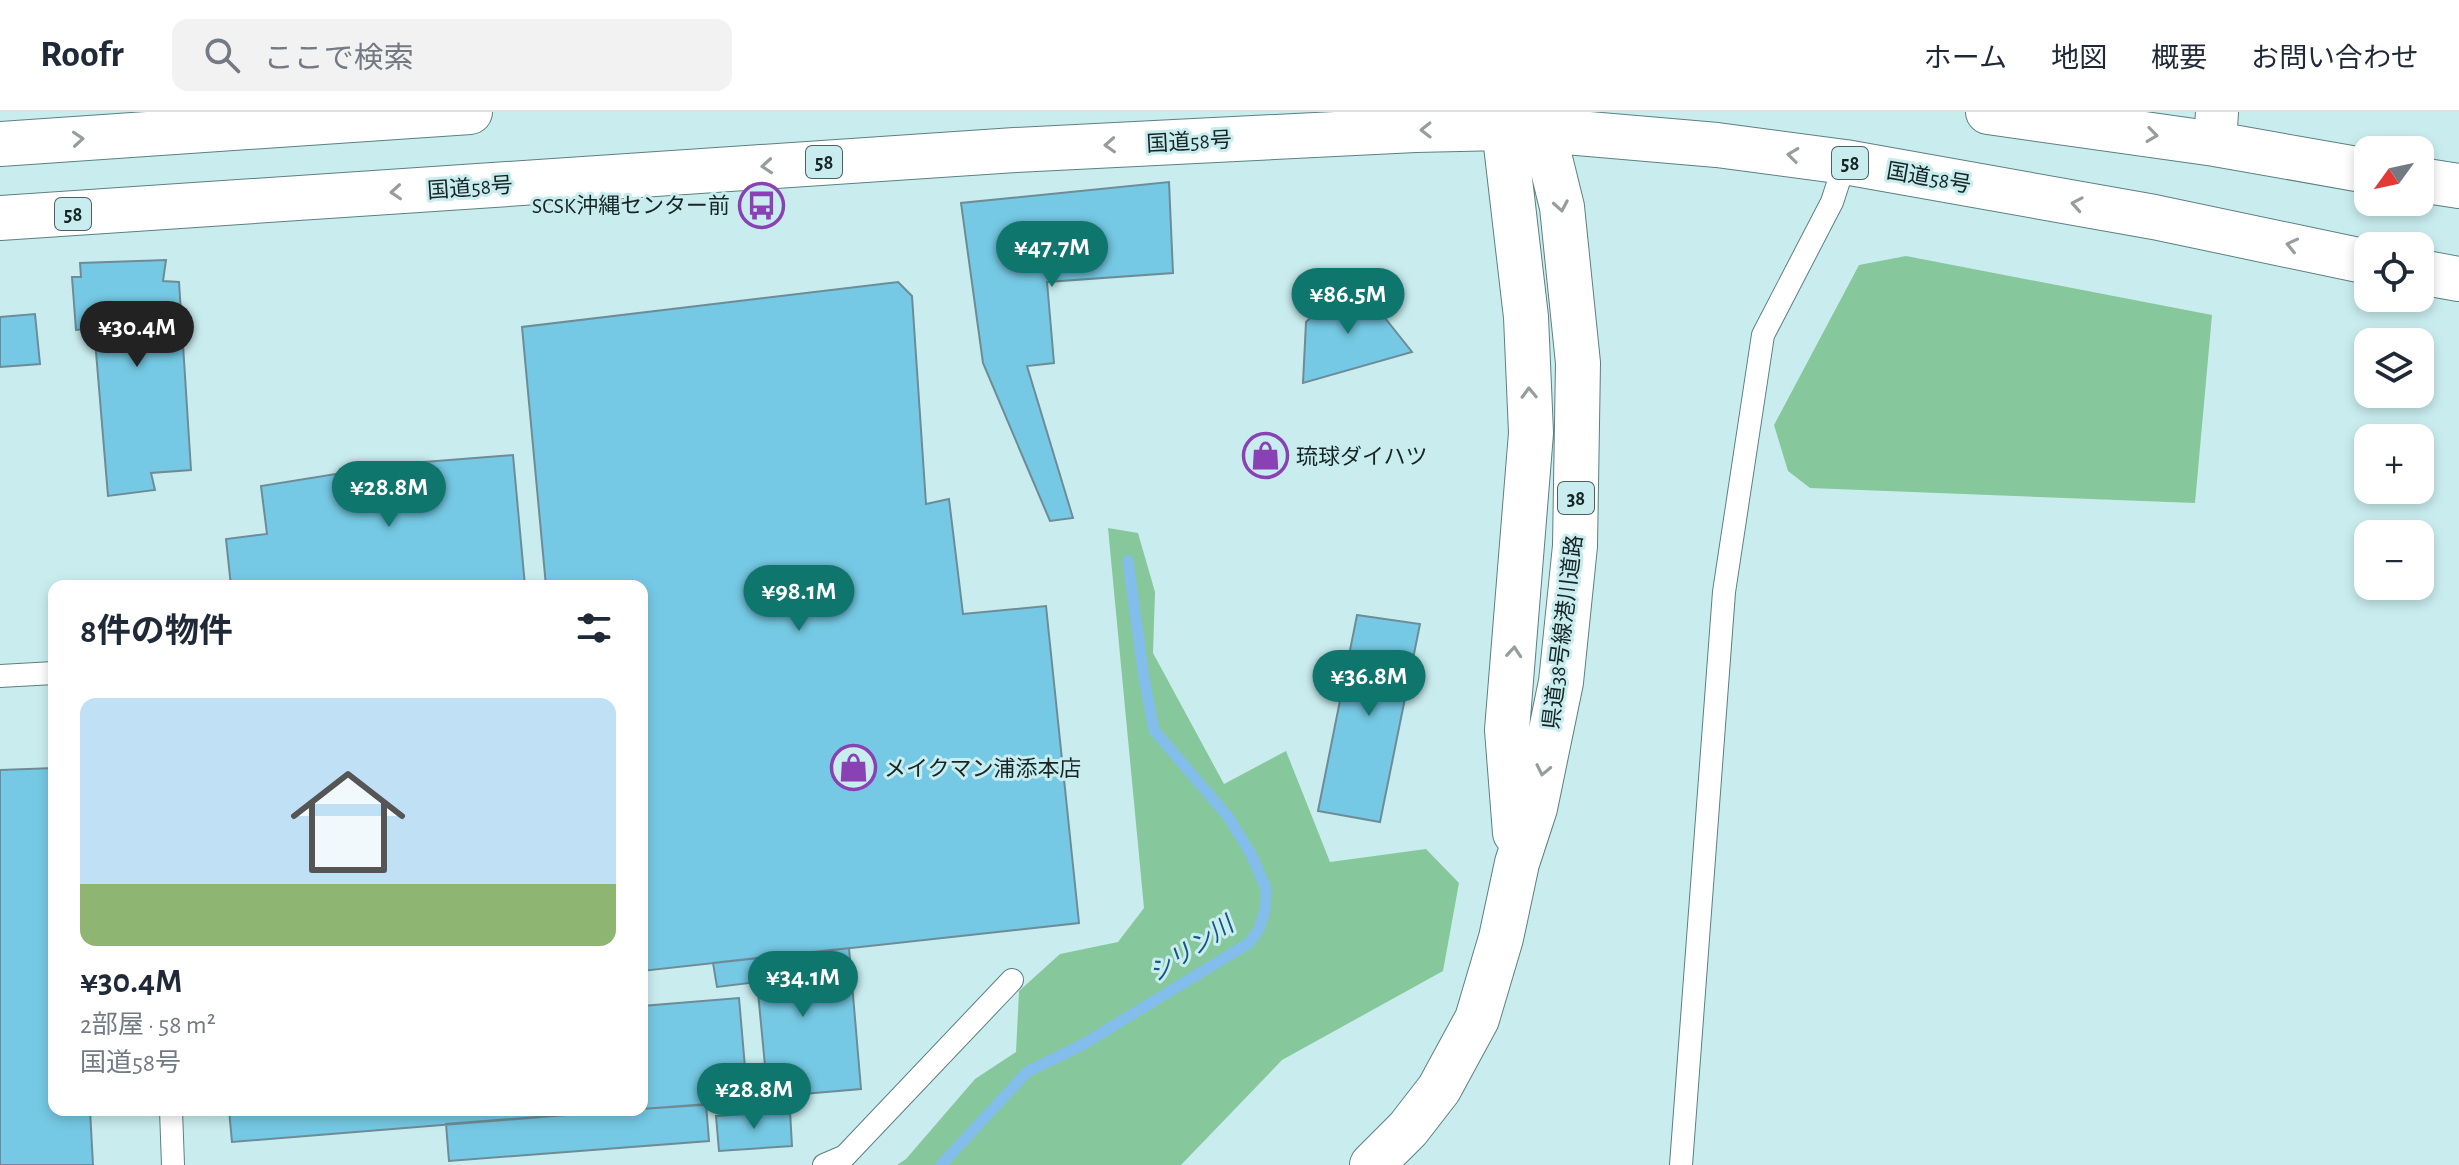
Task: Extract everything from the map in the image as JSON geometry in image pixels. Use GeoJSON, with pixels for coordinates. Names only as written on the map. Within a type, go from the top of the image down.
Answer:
{"type":"FeatureCollection","features":[{"type":"Feature","properties":{"kind":"main road"},"geometry":{"type":"LineString","coordinates":[[0,144],[470,112]]}},
{"type":"Feature","properties":{"kind":"main road"},"geometry":{"type":"LineString","coordinates":[[1988,112],[2216,128],[2354,167]]}},
{"type":"Feature","properties":{"kind":"main road","name":"国道58号"},"geometry":{"type":"LineString","coordinates":[[0,218],[1002,150],[1400,131],[1523,121],[1845,162],[2154,217],[2354,259]]}},
{"type":"Feature","properties":{"kind":"main road","name":"県道38号線港川道路"},"geometry":{"type":"LineString","coordinates":[[1372,1165],[1408,1129],[1439,1089],[1477,1019],[1501,938],[1517,863],[1507,730],[1531,433],[1523,121]]}},
{"type":"Feature","properties":{"kind":"main road"},"geometry":{"type":"LineString","coordinates":[[2434,182],[2459,186]]}},
{"type":"Feature","properties":{"kind":"main road"},"geometry":{"type":"LineString","coordinates":[[2434,275],[2459,279]]}},
{"type":"Feature","properties":{"kind":"lane"},"geometry":{"type":"LineString","coordinates":[[1681,1165],[1724,592],[1763,335],[1832,202],[1845,162]]}},
{"type":"Feature","properties":{"kind":"lane"},"geometry":{"type":"LineString","coordinates":[[0,676],[48,673]]}},
{"type":"Feature","properties":{"kind":"lane"},"geometry":{"type":"LineString","coordinates":[[824,1165],[845,1156],[1012,980]]}},
{"type":"Feature","properties":{"kind":"lane"},"geometry":{"type":"LineString","coordinates":[[171,1116],[173,1165]]}},
{"type":"Feature","properties":{"kind":"green space"},"geometry":{"type":"Polygon","coordinates":[[[1906,256],[2212,315],[2195,503],[1810,488],[1788,471],[1774,425],[1859,265],[1906,256]]]}},
{"type":"Feature","properties":{"kind":"green space"},"geometry":{"type":"Polygon","coordinates":[[[1108,528],[1138,533],[1155,592],[1153,653],[1224,784],[1286,751],[1330,862],[1426,849],[1459,883],[1443,971],[1282,1060],[1181,1165],[897,1165],[906,1159],[975,1079],[1016,1052],[1019,991],[1060,954],[1118,942],[1144,908],[1108,528]]]}},
{"type":"Feature","properties":{"kind":"building"},"geometry":{"type":"Polygon","coordinates":[[[1169,182],[1173,273],[1047,282],[1054,363],[1027,366],[1073,518],[1050,521],[983,363],[961,203],[1169,182]]]}},
{"type":"Feature","properties":{"kind":"building"},"geometry":{"type":"Polygon","coordinates":[[[166,260],[163,281],[179,282],[191,470],[151,473],[155,490],[108,496],[94,328],[76,330],[72,277],[81,277],[80,263],[166,260]]]}},
{"type":"Feature","properties":{"kind":"building"},"geometry":{"type":"Polygon","coordinates":[[[1354,279],[1412,352],[1303,383],[1306,322],[1354,279]]]}},
{"type":"Feature","properties":{"kind":"building","name":"メイクマン浦添本店"},"geometry":{"type":"Polygon","coordinates":[[[898,282],[912,296],[926,504],[949,499],[963,614],[1046,606],[1079,923],[648,970],[648,580],[545,580],[522,327],[898,282]]]}},
{"type":"Feature","properties":{"kind":"building"},"geometry":{"type":"Polygon","coordinates":[[[35,314],[40,364],[0,367],[0,317],[35,314]]]}},
{"type":"Feature","properties":{"kind":"building"},"geometry":{"type":"Polygon","coordinates":[[[513,455],[524,580],[230,580],[226,539],[267,534],[261,486],[398,464],[513,455]]]}},
{"type":"Feature","properties":{"kind":"building"},"geometry":{"type":"Polygon","coordinates":[[[1357,615],[1420,624],[1380,822],[1318,811],[1357,615]]]}},
{"type":"Feature","properties":{"kind":"building"},"geometry":{"type":"Polygon","coordinates":[[[48,768],[48,1116],[90,1116],[93,1165],[0,1165],[0,770],[48,768]]]}},
{"type":"Feature","properties":{"kind":"building"},"geometry":{"type":"Polygon","coordinates":[[[849,948],[861,1089],[768,1097],[757,982],[717,987],[713,963],[849,948]]]}},
{"type":"Feature","properties":{"kind":"building"},"geometry":{"type":"Polygon","coordinates":[[[739,998],[748,1102],[648,1109],[648,1006],[739,998]]]}},
{"type":"Feature","properties":{"kind":"building"},"geometry":{"type":"Polygon","coordinates":[[[706,1104],[709,1141],[449,1161],[446,1124],[550,1116],[648,1116],[648,1108],[706,1104]]]}},
{"type":"Feature","properties":{"kind":"building"},"geometry":{"type":"Polygon","coordinates":[[[790,1111],[792,1146],[719,1151],[716,1116],[790,1111]]]}},
{"type":"Feature","properties":{"kind":"building"},"geometry":{"type":"Polygon","coordinates":[[[230,1116],[554,1116],[232,1142],[230,1116]]]}},
{"type":"Feature","properties":{"kind":"waterway","name":"シリン川"},"geometry":{"type":"LineString","coordinates":[[941,1165],[1027,1072],[1082,1045],[1249,943],[1259,929],[1265,910],[1266,889],[1251,854],[1229,818],[1154,730],[1128,561]]}},
{"type":"Feature","properties":{"kind":"place","name":"SCSK沖縄センター前"},"geometry":{"type":"Point","coordinates":[761,205]}},
{"type":"Feature","properties":{"kind":"place","name":"琉球ダイハツ"},"geometry":{"type":"Point","coordinates":[1265,456]}},
{"type":"Feature","properties":{"kind":"place","name":"メイクマン浦添本店"},"geometry":{"type":"Point","coordinates":[853,768]}}]}
